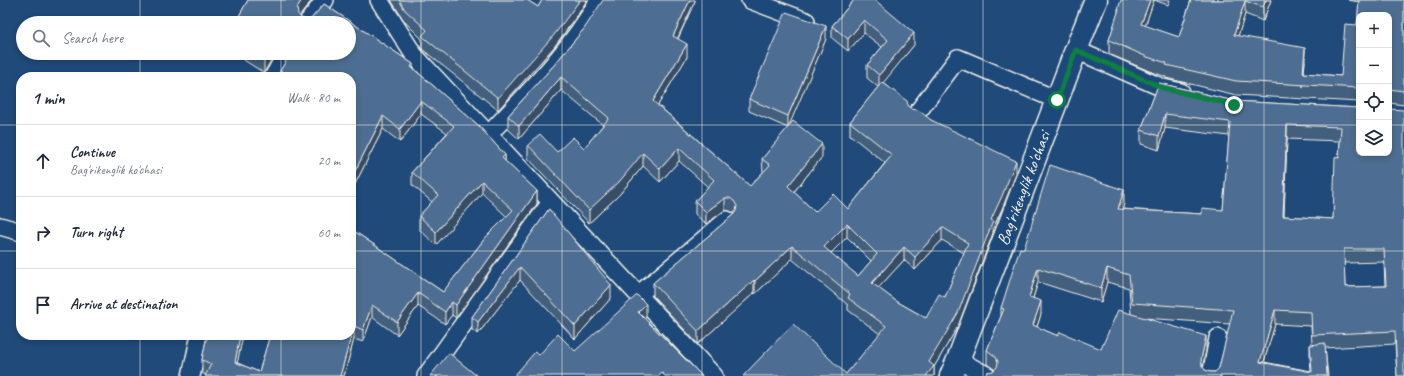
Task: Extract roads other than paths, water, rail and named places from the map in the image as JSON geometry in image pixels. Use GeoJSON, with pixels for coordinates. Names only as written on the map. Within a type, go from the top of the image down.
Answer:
{"type":"FeatureCollection","features":[{"type":"Feature","properties":{"kind":"main road","name":"Bag'rikenglik ko'chasi"},"geometry":{"type":"LineString","coordinates":[[955,368],[1096,0]]}},
{"type":"Feature","properties":{"kind":"street"},"geometry":{"type":"LineString","coordinates":[[312,16],[325,0]]}},
{"type":"Feature","properties":{"kind":"street"},"geometry":{"type":"LineString","coordinates":[[379,0],[414,55],[714,376]]}},
{"type":"Feature","properties":{"kind":"street"},"geometry":{"type":"LineString","coordinates":[[488,135],[541,79],[590,16],[599,0]]}},
{"type":"Feature","properties":{"kind":"street"},"geometry":{"type":"LineString","coordinates":[[750,0],[819,26]]}},
{"type":"Feature","properties":{"kind":"street"},"geometry":{"type":"LineString","coordinates":[[1076,50],[1163,88],[1199,96]]}},
{"type":"Feature","properties":{"kind":"street"},"geometry":{"type":"LineString","coordinates":[[917,113],[958,58],[1057,100]]}},
{"type":"Feature","properties":{"kind":"street"},"geometry":{"type":"LineString","coordinates":[[276,72],[284,60]]}},
{"type":"Feature","properties":{"kind":"street"},"geometry":{"type":"LineString","coordinates":[[426,376],[552,202]]}},
{"type":"Feature","properties":{"kind":"street"},"geometry":{"type":"LineString","coordinates":[[638,295],[727,220]]}},
{"type":"Feature","properties":{"kind":"street"},"geometry":{"type":"LineString","coordinates":[[0,226],[16,231]]}},
{"type":"Feature","properties":{"kind":"street"},"geometry":{"type":"LineString","coordinates":[[1211,376],[1218,338]]}},
{"type":"Feature","properties":{"kind":"street"},"geometry":{"type":"LineString","coordinates":[[191,376],[199,340]]}},
{"type":"Feature","properties":{"kind":"street"},"geometry":{"type":"LineString","coordinates":[[955,368],[988,376]]}}]}
